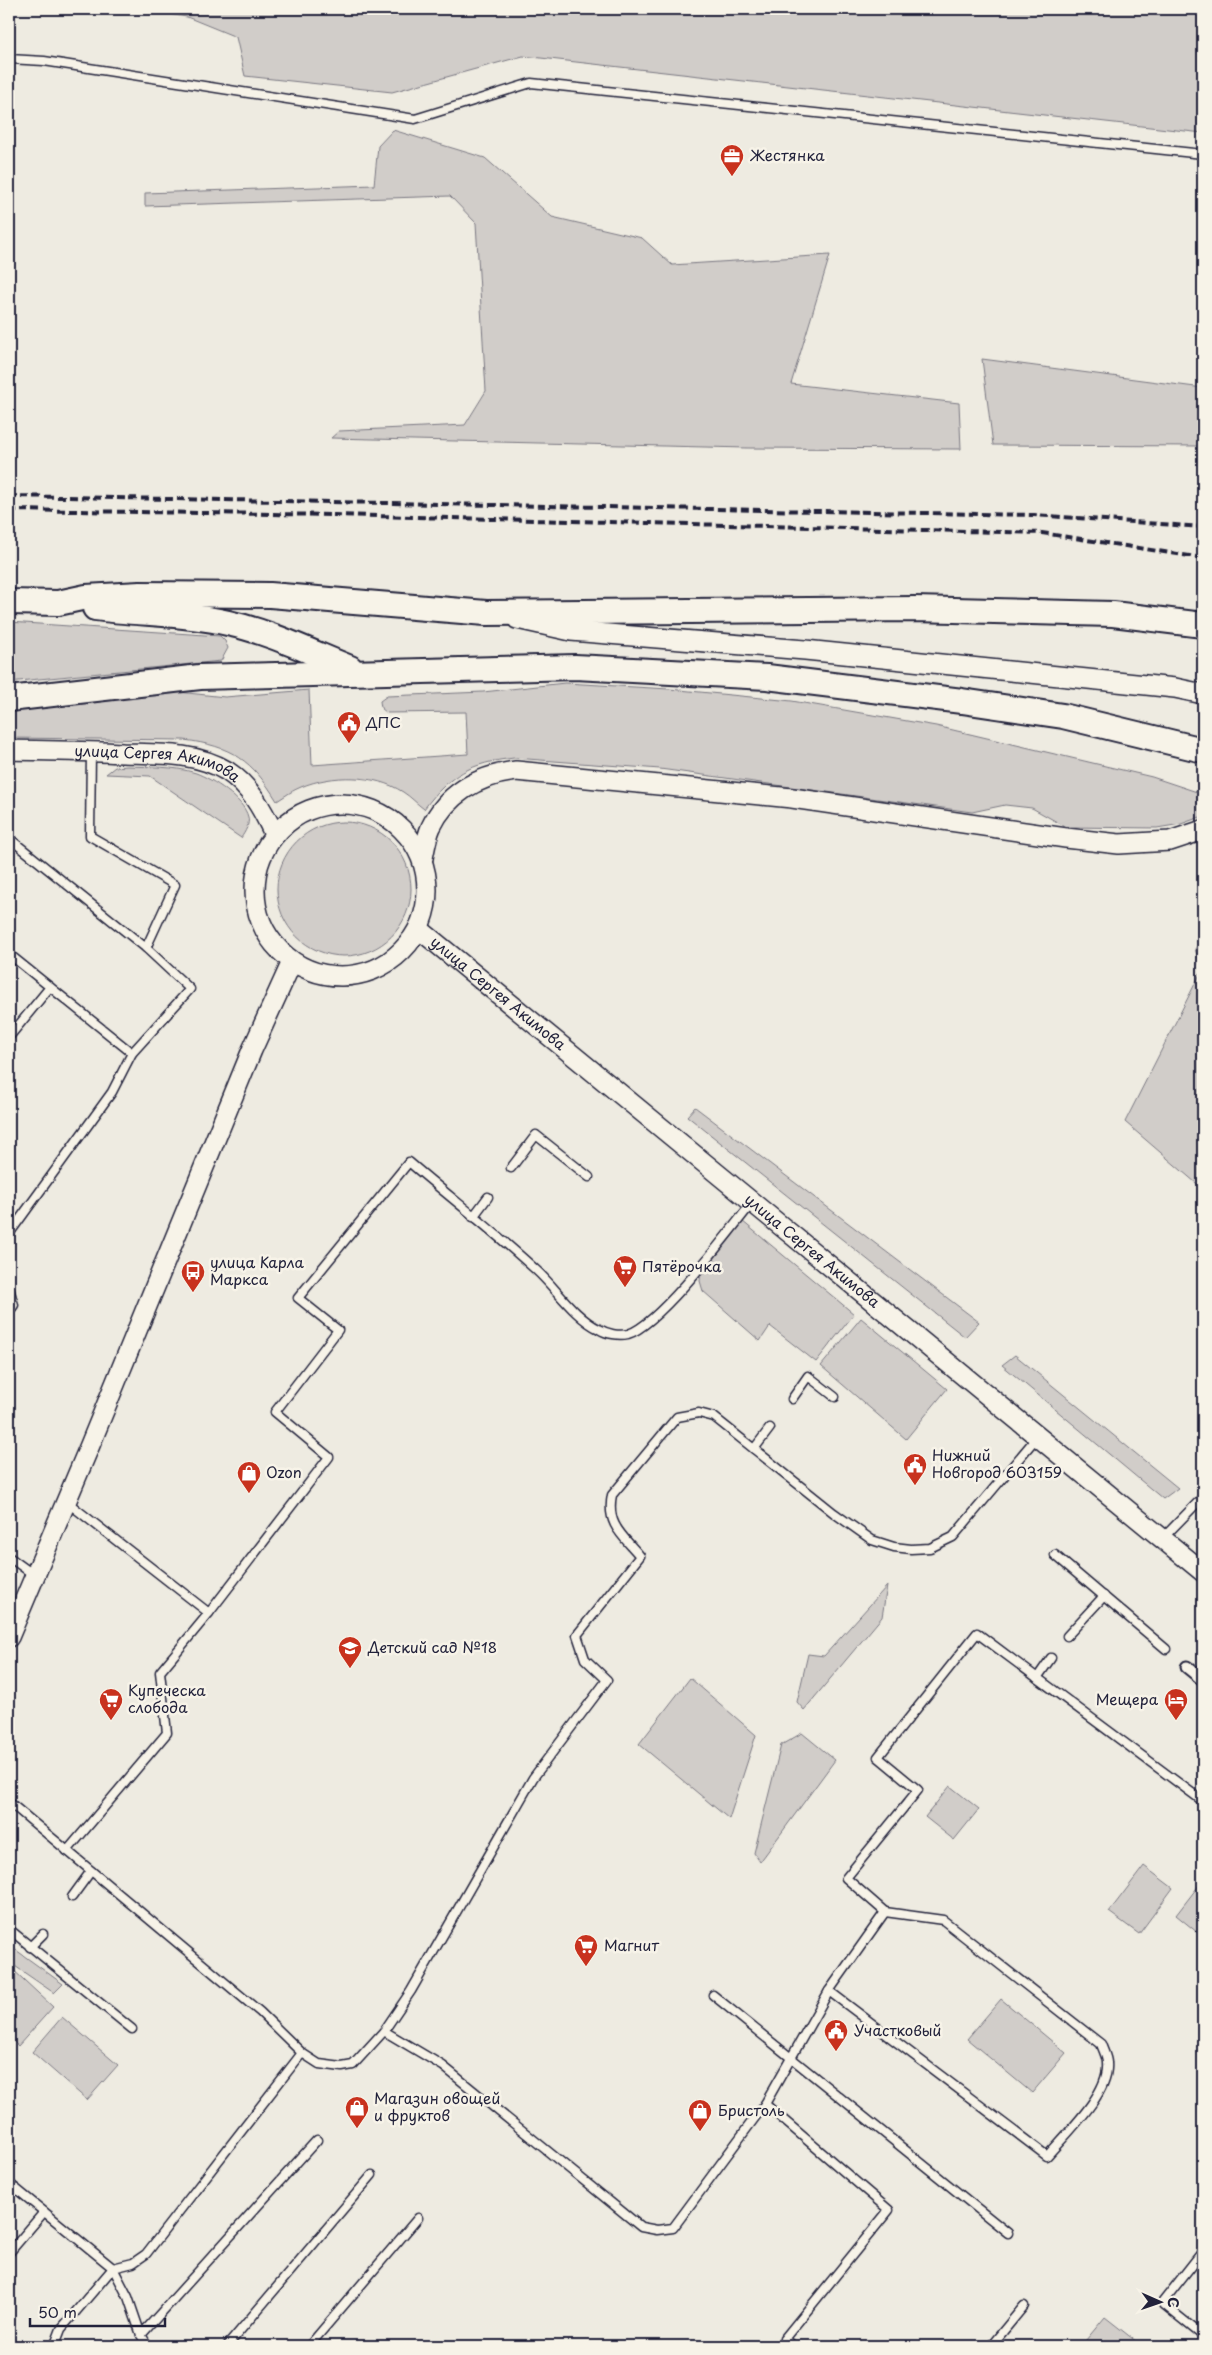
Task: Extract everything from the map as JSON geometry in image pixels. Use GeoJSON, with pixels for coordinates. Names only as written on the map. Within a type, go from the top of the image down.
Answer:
{"type":"FeatureCollection","features":[{"type":"Feature","properties":{"kind":"main road"},"geometry":{"type":"LineString","coordinates":[[58,603],[86,597],[140,594],[270,596],[486,613],[924,610],[1113,614],[1203,626]]}},
{"type":"Feature","properties":{"kind":"main road"},"geometry":{"type":"LineString","coordinates":[[9,602],[58,603],[116,611],[190,616],[229,623],[274,637],[359,672]]}},
{"type":"Feature","properties":{"kind":"main road"},"geometry":{"type":"LineString","coordinates":[[9,699],[200,678],[575,667],[767,677],[1064,716],[1203,750]]}},
{"type":"Feature","properties":{"kind":"street"},"geometry":{"type":"LineString","coordinates":[[486,613],[572,631],[805,650],[1174,688],[1203,694]]}},
{"type":"Feature","properties":{"kind":"street","name":"улица Сергея Акимова"},"geometry":{"type":"LineString","coordinates":[[9,750],[177,755],[205,762],[226,771],[243,784],[263,810],[274,834]]}},
{"type":"Feature","properties":{"kind":"street"},"geometry":{"type":"LineString","coordinates":[[423,858],[431,827],[447,804],[462,790],[481,778],[516,771],[792,798],[1119,844],[1170,841],[1203,830]]}},
{"type":"Feature","properties":{"kind":"street"},"geometry":{"type":"LineString","coordinates":[[346,804],[374,810],[398,825],[413,841],[423,858],[426,873],[427,902],[419,929],[402,952],[378,969],[350,977],[320,975],[291,964],[273,944],[259,919],[254,891],[259,863],[274,834],[292,818],[318,807],[346,804]]}},
{"type":"Feature","properties":{"kind":"street","name":"улица Сергея Акимова"},"geometry":{"type":"LineString","coordinates":[[419,929],[1203,1572]]}},
{"type":"Feature","properties":{"kind":"street"},"geometry":{"type":"LineString","coordinates":[[9,1637],[252,1050],[291,964]]}},
{"type":"Feature","properties":{"kind":"street"},"geometry":{"type":"LineString","coordinates":[[1186,1666],[1203,1680]]}},
{"type":"Feature","properties":{"kind":"lane"},"geometry":{"type":"LineString","coordinates":[[9,59],[44,61],[415,119],[531,83],[1203,154]]}},
{"type":"Feature","properties":{"kind":"lane"},"geometry":{"type":"LineString","coordinates":[[91,751],[90,836],[175,885],[146,948]]}},
{"type":"Feature","properties":{"kind":"lane"},"geometry":{"type":"LineString","coordinates":[[9,838],[146,948],[190,988],[132,1053],[112,1092],[9,1234]]}},
{"type":"Feature","properties":{"kind":"lane"},"geometry":{"type":"LineString","coordinates":[[9,954],[132,1053]]}},
{"type":"Feature","properties":{"kind":"lane"},"geometry":{"type":"LineString","coordinates":[[9,1037],[50,987]]}},
{"type":"Feature","properties":{"kind":"lane"},"geometry":{"type":"LineString","coordinates":[[511,1168],[536,1136],[589,1177]]}},
{"type":"Feature","properties":{"kind":"lane"},"geometry":{"type":"LineString","coordinates":[[67,1851],[167,1733],[160,1672],[209,1613],[329,1457],[275,1412],[338,1330],[298,1298],[409,1162],[537,1270],[564,1300],[598,1329],[611,1334],[626,1334],[638,1330],[662,1310],[752,1203]]}},
{"type":"Feature","properties":{"kind":"lane"},"geometry":{"type":"LineString","coordinates":[[473,1217],[488,1197]]}},
{"type":"Feature","properties":{"kind":"lane"},"geometry":{"type":"LineString","coordinates":[[9,1288],[14,1305],[9,1312]]}},
{"type":"Feature","properties":{"kind":"lane"},"geometry":{"type":"LineString","coordinates":[[792,1399],[808,1376],[835,1397]]}},
{"type":"Feature","properties":{"kind":"lane"},"geometry":{"type":"LineString","coordinates":[[9,1802],[260,2012],[302,2053],[319,2064],[342,2067],[353,2065],[384,2031],[411,1991],[533,1778],[607,1680],[585,1659],[577,1635],[640,1556],[612,1523],[610,1508],[612,1495],[677,1417],[685,1414],[699,1413],[714,1417],[834,1513],[872,1540],[911,1549],[930,1548],[953,1537],[1037,1437]]}},
{"type":"Feature","properties":{"kind":"lane"},"geometry":{"type":"LineString","coordinates":[[754,1449],[770,1428]]}},
{"type":"Feature","properties":{"kind":"lane"},"geometry":{"type":"LineString","coordinates":[[1163,1538],[1203,1496]]}},
{"type":"Feature","properties":{"kind":"lane"},"geometry":{"type":"LineString","coordinates":[[66,1501],[209,1613]]}},
{"type":"Feature","properties":{"kind":"lane"},"geometry":{"type":"LineString","coordinates":[[1055,1555],[1166,1649]]}},
{"type":"Feature","properties":{"kind":"lane"},"geometry":{"type":"LineString","coordinates":[[9,1557],[34,1575]]}},
{"type":"Feature","properties":{"kind":"lane"},"geometry":{"type":"LineString","coordinates":[[1067,1636],[1104,1596]]}},
{"type":"Feature","properties":{"kind":"lane"},"geometry":{"type":"LineString","coordinates":[[829,1991],[1047,2156],[1097,2096],[1105,2080],[1108,2062],[1101,2044],[943,1920],[885,1912],[846,1878],[918,1790],[878,1757],[977,1633],[1202,1799]]}},
{"type":"Feature","properties":{"kind":"lane"},"geometry":{"type":"LineString","coordinates":[[1037,1678],[1051,1658]]}},
{"type":"Feature","properties":{"kind":"lane"},"geometry":{"type":"LineString","coordinates":[[72,1897],[91,1871]]}},
{"type":"Feature","properties":{"kind":"lane"},"geometry":{"type":"LineString","coordinates":[[384,2031],[443,2066],[641,2227],[657,2230],[673,2228],[765,2104],[829,1991],[885,1912]]}},
{"type":"Feature","properties":{"kind":"lane"},"geometry":{"type":"LineString","coordinates":[[9,1929],[132,2029]]}},
{"type":"Feature","properties":{"kind":"lane"},"geometry":{"type":"LineString","coordinates":[[30,1947],[43,1934]]}},
{"type":"Feature","properties":{"kind":"lane"},"geometry":{"type":"LineString","coordinates":[[713,1995],[1008,2234]]}},
{"type":"Feature","properties":{"kind":"lane"},"geometry":{"type":"LineString","coordinates":[[57,2346],[56,2342],[61,2329],[113,2268],[133,2263],[146,2254],[302,2053]]}},
{"type":"Feature","properties":{"kind":"lane"},"geometry":{"type":"LineString","coordinates":[[765,2104],[890,2210],[784,2339],[793,2346]]}},
{"type":"Feature","properties":{"kind":"lane"},"geometry":{"type":"LineString","coordinates":[[141,2335],[317,2140]]}},
{"type":"Feature","properties":{"kind":"lane"},"geometry":{"type":"LineString","coordinates":[[227,2346],[372,2175]]}},
{"type":"Feature","properties":{"kind":"lane"},"geometry":{"type":"LineString","coordinates":[[9,2183],[113,2268],[128,2297],[141,2335],[148,2346]]}},
{"type":"Feature","properties":{"kind":"lane"},"geometry":{"type":"LineString","coordinates":[[9,2253],[44,2212]]}},
{"type":"Feature","properties":{"kind":"lane"},"geometry":{"type":"LineString","coordinates":[[309,2346],[418,2218]]}},
{"type":"Feature","properties":{"kind":"lane"},"geometry":{"type":"LineString","coordinates":[[1203,2251],[1162,2303],[1203,2336]]}},
{"type":"Feature","properties":{"kind":"lane"},"geometry":{"type":"LineString","coordinates":[[991,2346],[1024,2306]]}},
{"type":"Feature","properties":{"kind":"shaded area"},"geometry":{"type":"Polygon","coordinates":[[[138,9],[1203,9],[1203,133],[523,56],[392,92],[245,76],[236,37],[187,17],[138,9]]]}},
{"type":"Feature","properties":{"kind":"shaded area"},"geometry":{"type":"Polygon","coordinates":[[[393,130],[485,158],[552,217],[642,238],[672,265],[830,255],[791,384],[959,403],[961,449],[747,448],[331,438],[339,431],[465,425],[486,391],[476,223],[450,196],[145,206],[145,193],[374,185],[378,146],[393,130]]]}},
{"type":"Feature","properties":{"kind":"shaded area"},"geometry":{"type":"Polygon","coordinates":[[[982,359],[1203,388],[1203,446],[993,445],[982,359]]]}},
{"type":"Feature","properties":{"kind":"shaded area"},"geometry":{"type":"Polygon","coordinates":[[[9,622],[220,636],[228,648],[221,661],[9,682],[9,622]]]}},
{"type":"Feature","properties":{"kind":"shaded area"},"geometry":{"type":"Polygon","coordinates":[[[565,683],[669,689],[792,701],[936,726],[1152,777],[1203,794],[1203,816],[1181,824],[1157,828],[1066,827],[1032,808],[1005,805],[972,812],[660,769],[514,758],[485,763],[463,772],[443,787],[424,809],[406,794],[392,786],[367,779],[353,778],[340,778],[313,783],[295,790],[277,801],[259,775],[249,765],[239,757],[215,746],[184,740],[9,738],[9,710],[169,691],[225,697],[309,690],[312,765],[468,754],[466,712],[387,713],[381,708],[380,701],[387,696],[483,692],[565,683]]]}},
{"type":"Feature","properties":{"kind":"shaded area"},"geometry":{"type":"Polygon","coordinates":[[[115,767],[179,769],[196,773],[210,780],[240,803],[248,817],[247,828],[241,838],[150,776],[106,774],[115,767]]]}},
{"type":"Feature","properties":{"kind":"shaded area"},"geometry":{"type":"Polygon","coordinates":[[[344,822],[369,828],[391,842],[405,864],[411,889],[405,914],[391,936],[369,950],[344,956],[319,950],[297,936],[283,914],[277,889],[283,864],[297,842],[319,828],[344,822]]]}},
{"type":"Feature","properties":{"kind":"shaded area"},"geometry":{"type":"Polygon","coordinates":[[[1203,938],[1203,1189],[1125,1122],[1202,970],[1195,949],[1203,938]]]}},
{"type":"Feature","properties":{"kind":"shaded area"},"geometry":{"type":"Polygon","coordinates":[[[695,1107],[979,1322],[965,1337],[687,1116],[695,1107]]]}},
{"type":"Feature","properties":{"kind":"shaded area"},"geometry":{"type":"Polygon","coordinates":[[[742,1221],[854,1314],[816,1362],[770,1326],[760,1341],[703,1291],[700,1281],[701,1271],[742,1221]]]}},
{"type":"Feature","properties":{"kind":"shaded area"},"geometry":{"type":"Polygon","coordinates":[[[861,1318],[947,1389],[906,1439],[821,1366],[861,1318]]]}},
{"type":"Feature","properties":{"kind":"shaded area"},"geometry":{"type":"Polygon","coordinates":[[[1015,1355],[1178,1488],[1163,1499],[1002,1365],[1015,1355]]]}},
{"type":"Feature","properties":{"kind":"shaded area"},"geometry":{"type":"Polygon","coordinates":[[[887,1586],[882,1617],[804,1710],[797,1702],[808,1654],[824,1656],[887,1586]]]}},
{"type":"Feature","properties":{"kind":"shaded area"},"geometry":{"type":"Polygon","coordinates":[[[690,1678],[756,1735],[729,1819],[639,1744],[690,1678]]]}},
{"type":"Feature","properties":{"kind":"shaded area"},"geometry":{"type":"Polygon","coordinates":[[[802,1733],[835,1760],[760,1862],[754,1853],[781,1745],[802,1733]]]}},
{"type":"Feature","properties":{"kind":"shaded area"},"geometry":{"type":"Polygon","coordinates":[[[950,1786],[979,1809],[954,1840],[925,1817],[950,1786]]]}},
{"type":"Feature","properties":{"kind":"shaded area"},"geometry":{"type":"Polygon","coordinates":[[[1144,1866],[1173,1888],[1139,1934],[1109,1912],[1144,1866]]]}},
{"type":"Feature","properties":{"kind":"shaded area"},"geometry":{"type":"Polygon","coordinates":[[[1203,1880],[1203,1937],[1176,1915],[1203,1880]]]}},
{"type":"Feature","properties":{"kind":"shaded area"},"geometry":{"type":"Polygon","coordinates":[[[9,1945],[63,1984],[54,1993],[9,1962],[9,1945]]]}},
{"type":"Feature","properties":{"kind":"shaded area"},"geometry":{"type":"Polygon","coordinates":[[[9,1966],[53,2007],[18,2046],[9,2037],[9,1966]]]}},
{"type":"Feature","properties":{"kind":"shaded area"},"geometry":{"type":"Polygon","coordinates":[[[1001,1999],[1066,2053],[1032,2093],[967,2039],[1001,1999]]]}},
{"type":"Feature","properties":{"kind":"shaded area"},"geometry":{"type":"Polygon","coordinates":[[[62,2017],[118,2065],[87,2100],[32,2052],[62,2017]]]}},
{"type":"Feature","properties":{"kind":"shaded area"},"geometry":{"type":"Polygon","coordinates":[[[1105,2317],[1142,2346],[1081,2346],[1105,2317]]]}},
{"type":"Feature","properties":{"kind":"railway"},"geometry":{"type":"LineString","coordinates":[[9,496],[1034,515],[1203,527]]}},
{"type":"Feature","properties":{"kind":"railway"},"geometry":{"type":"LineString","coordinates":[[9,510],[335,515],[1042,533],[1203,558]]}},
{"type":"Feature","properties":{"kind":"place","name":"Жестянка"},"geometry":{"type":"Point","coordinates":[732,177]}},
{"type":"Feature","properties":{"kind":"place","name":"ДПС"},"geometry":{"type":"Point","coordinates":[349,744]}},
{"type":"Feature","properties":{"kind":"place","name":"Пятёрочка"},"geometry":{"type":"Point","coordinates":[625,1288]}},
{"type":"Feature","properties":{"kind":"place","name":"улица Карла Маркса"},"geometry":{"type":"Point","coordinates":[193,1293]}},
{"type":"Feature","properties":{"kind":"place","name":"Нижний Новгород 603159"},"geometry":{"type":"Point","coordinates":[915,1486]}},
{"type":"Feature","properties":{"kind":"place","name":"Ozon"},"geometry":{"type":"Point","coordinates":[249,1494]}},
{"type":"Feature","properties":{"kind":"place","name":"Детский сад №18"},"geometry":{"type":"Point","coordinates":[350,1669]}},
{"type":"Feature","properties":{"kind":"place","name":"Купеческа слобода"},"geometry":{"type":"Point","coordinates":[111,1721]}},
{"type":"Feature","properties":{"kind":"place","name":"Мещера"},"geometry":{"type":"Point","coordinates":[1176,1721]}},
{"type":"Feature","properties":{"kind":"place","name":"Магнит"},"geometry":{"type":"Point","coordinates":[586,1967]}},
{"type":"Feature","properties":{"kind":"place","name":"Участковый"},"geometry":{"type":"Point","coordinates":[836,2052]}},
{"type":"Feature","properties":{"kind":"place","name":"Магазин овощей и фруктов"},"geometry":{"type":"Point","coordinates":[357,2129]}},
{"type":"Feature","properties":{"kind":"place","name":"Бристоль"},"geometry":{"type":"Point","coordinates":[700,2132]}}]}
